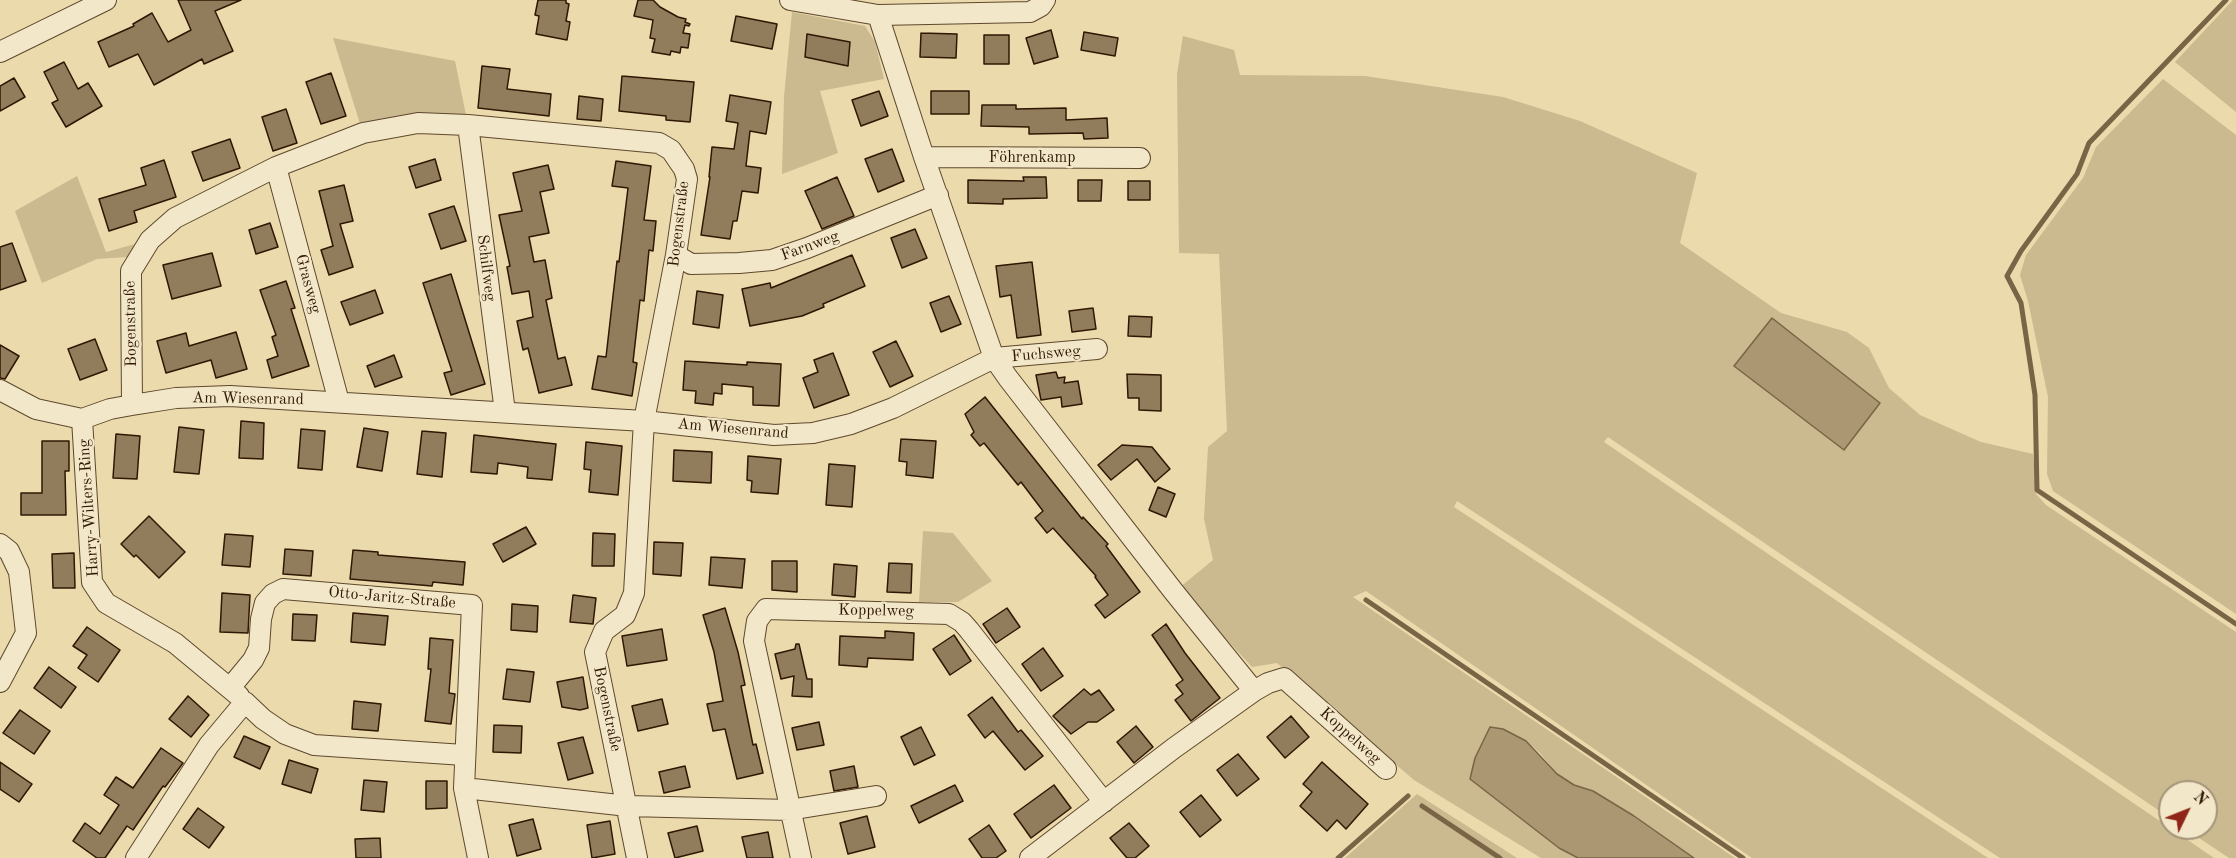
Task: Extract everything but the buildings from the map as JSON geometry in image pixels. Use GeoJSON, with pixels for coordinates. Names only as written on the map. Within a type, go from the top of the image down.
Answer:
{"type":"FeatureCollection","features":[{"type":"Feature","properties":{"kind":"street"},"geometry":{"type":"LineString","coordinates":[[0,52],[106,0]]}},
{"type":"Feature","properties":{"kind":"street"},"geometry":{"type":"LineString","coordinates":[[790,0],[878,15],[1030,12],[1041,6],[1045,0]]}},
{"type":"Feature","properties":{"kind":"street"},"geometry":{"type":"LineString","coordinates":[[878,15],[924,157],[994,358],[1174,592],[1254,691]]}},
{"type":"Feature","properties":{"kind":"street","name":"Bogenstraße"},"geometry":{"type":"LineString","coordinates":[[132,405],[130,271],[150,240],[175,218],[276,167],[363,133],[418,123],[468,125],[659,143],[671,150],[684,169],[687,179],[676,255],[644,421],[634,593],[625,615],[604,631],[595,652],[638,858]]}},
{"type":"Feature","properties":{"kind":"street","name":"Schilfweg"},"geometry":{"type":"LineString","coordinates":[[468,125],[505,412]]}},
{"type":"Feature","properties":{"kind":"street","name":"Föhrenkamp"},"geometry":{"type":"LineString","coordinates":[[924,157],[1140,158]]}},
{"type":"Feature","properties":{"kind":"street","name":"Grasweg"},"geometry":{"type":"LineString","coordinates":[[276,167],[339,402]]}},
{"type":"Feature","properties":{"kind":"street","name":"Farnweg"},"geometry":{"type":"LineString","coordinates":[[676,255],[691,264],[772,260],[938,195]]}},
{"type":"Feature","properties":{"kind":"street","name":"Fuchsweg"},"geometry":{"type":"LineString","coordinates":[[994,358],[1097,349]]}},
{"type":"Feature","properties":{"kind":"street","name":"Am Wiesenrand"},"geometry":{"type":"LineString","coordinates":[[132,405],[176,398],[230,396],[644,421],[774,435],[813,433],[851,424],[893,408],[994,358]]}},
{"type":"Feature","properties":{"kind":"street","name":"Harry-Wilters-Ring"},"geometry":{"type":"LineString","coordinates":[[0,390],[36,409],[82,419],[110,409],[132,405]]}},
{"type":"Feature","properties":{"kind":"street","name":"Harry-Wilters-Ring"},"geometry":{"type":"LineString","coordinates":[[82,419],[92,582],[106,603],[175,643],[230,688],[263,719],[285,734],[314,745],[464,755]]}},
{"type":"Feature","properties":{"kind":"street"},"geometry":{"type":"LineString","coordinates":[[0,544],[9,551],[19,572],[26,633],[0,682]]}},
{"type":"Feature","properties":{"kind":"street","name":"Otto-Jaritz-Straße"},"geometry":{"type":"LineString","coordinates":[[230,688],[253,660],[259,648],[261,619],[265,603],[273,594],[283,589],[472,604],[464,788]]}},
{"type":"Feature","properties":{"kind":"street","name":"Koppelweg"},"geometry":{"type":"LineString","coordinates":[[801,858],[754,641],[757,621],[766,609],[950,614],[969,630],[1104,802]]}},
{"type":"Feature","properties":{"kind":"street","name":"Koppelweg"},"geometry":{"type":"LineString","coordinates":[[1030,858],[1174,748],[1254,691],[1284,678],[1386,769]]}},
{"type":"Feature","properties":{"kind":"street"},"geometry":{"type":"LineString","coordinates":[[136,858],[210,745],[245,702]]}},
{"type":"Feature","properties":{"kind":"street"},"geometry":{"type":"LineString","coordinates":[[478,858],[464,788],[628,806],[789,810],[876,796]]}},
{"type":"Feature","properties":{"kind":"shaded area"},"geometry":{"type":"Polygon","coordinates":[[[2233,0],[2236,0],[2236,112],[2175,62],[2233,0]]]}},
{"type":"Feature","properties":{"kind":"shaded area"},"geometry":{"type":"Polygon","coordinates":[[[792,12],[865,26],[875,42],[884,79],[820,91],[838,153],[782,174],[784,97],[792,12]],[[807,34],[805,57],[848,66],[850,42],[807,34]]]}},
{"type":"Feature","properties":{"kind":"shaded area"},"geometry":{"type":"Polygon","coordinates":[[[1183,36],[1234,50],[1240,75],[1365,76],[1503,97],[1580,121],[1697,173],[1680,243],[1781,313],[1847,332],[1869,348],[1889,388],[1920,415],[1981,442],[2033,454],[2036,494],[2046,505],[2236,632],[2236,858],[2229,858],[2202,840],[2218,840],[2218,780],[2158,780],[2158,810],[1608,437],[1604,442],[2158,820],[2158,840],[2188,840],[2214,858],[2000,858],[1457,501],[1454,507],[1988,858],[1752,858],[1366,591],[1353,597],[1735,858],[1694,858],[1634,816],[1593,791],[1574,785],[1557,774],[1540,753],[1526,741],[1470,779],[1559,848],[1578,858],[1541,858],[1414,780],[1277,663],[1252,667],[1179,588],[1213,560],[1204,519],[1208,447],[1227,431],[1219,254],[1179,253],[1177,74],[1183,36]]]}},
{"type":"Feature","properties":{"kind":"shaded area"},"geometry":{"type":"Polygon","coordinates":[[[333,38],[455,61],[468,125],[363,133],[333,38]]]}},
{"type":"Feature","properties":{"kind":"shaded area"},"geometry":{"type":"Polygon","coordinates":[[[2163,79],[2236,135],[2236,614],[2053,491],[2047,474],[2048,397],[2028,301],[2020,275],[2026,255],[2083,178],[2096,147],[2163,79]]]}},
{"type":"Feature","properties":{"kind":"shaded area"},"geometry":{"type":"Polygon","coordinates":[[[77,176],[106,252],[150,240],[140,256],[97,259],[42,283],[15,211],[77,176]]]}},
{"type":"Feature","properties":{"kind":"shaded area"},"geometry":{"type":"Polygon","coordinates":[[[1772,318],[1880,403],[1844,450],[1734,366],[1772,318]]]}},
{"type":"Feature","properties":{"kind":"shaded area"},"geometry":{"type":"Polygon","coordinates":[[[923,531],[953,533],[992,581],[958,602],[919,602],[923,531]]]}},
{"type":"Feature","properties":{"kind":"shaded area"},"geometry":{"type":"Polygon","coordinates":[[[1490,727],[1503,729],[1526,741],[1557,774],[1574,785],[1593,791],[1634,816],[1694,858],[1578,858],[1559,848],[1470,779],[1475,758],[1490,727]]]}},
{"type":"Feature","properties":{"kind":"shaded area"},"geometry":{"type":"Polygon","coordinates":[[[1417,794],[1517,858],[1345,858],[1417,794]]]}},
{"type":"Feature","properties":{"kind":"waterway"},"geometry":{"type":"LineString","coordinates":[[2226,0],[2089,143],[2077,174],[2021,251],[2007,276],[2021,303],[2035,395],[2037,490],[2236,624]]}},
{"type":"Feature","properties":{"kind":"waterway"},"geometry":{"type":"LineString","coordinates":[[1366,600],[1743,858]]}},
{"type":"Feature","properties":{"kind":"waterway"},"geometry":{"type":"LineString","coordinates":[[1338,858],[1408,796]]}},
{"type":"Feature","properties":{"kind":"waterway"},"geometry":{"type":"LineString","coordinates":[[1422,806],[1500,858]]}}]}
